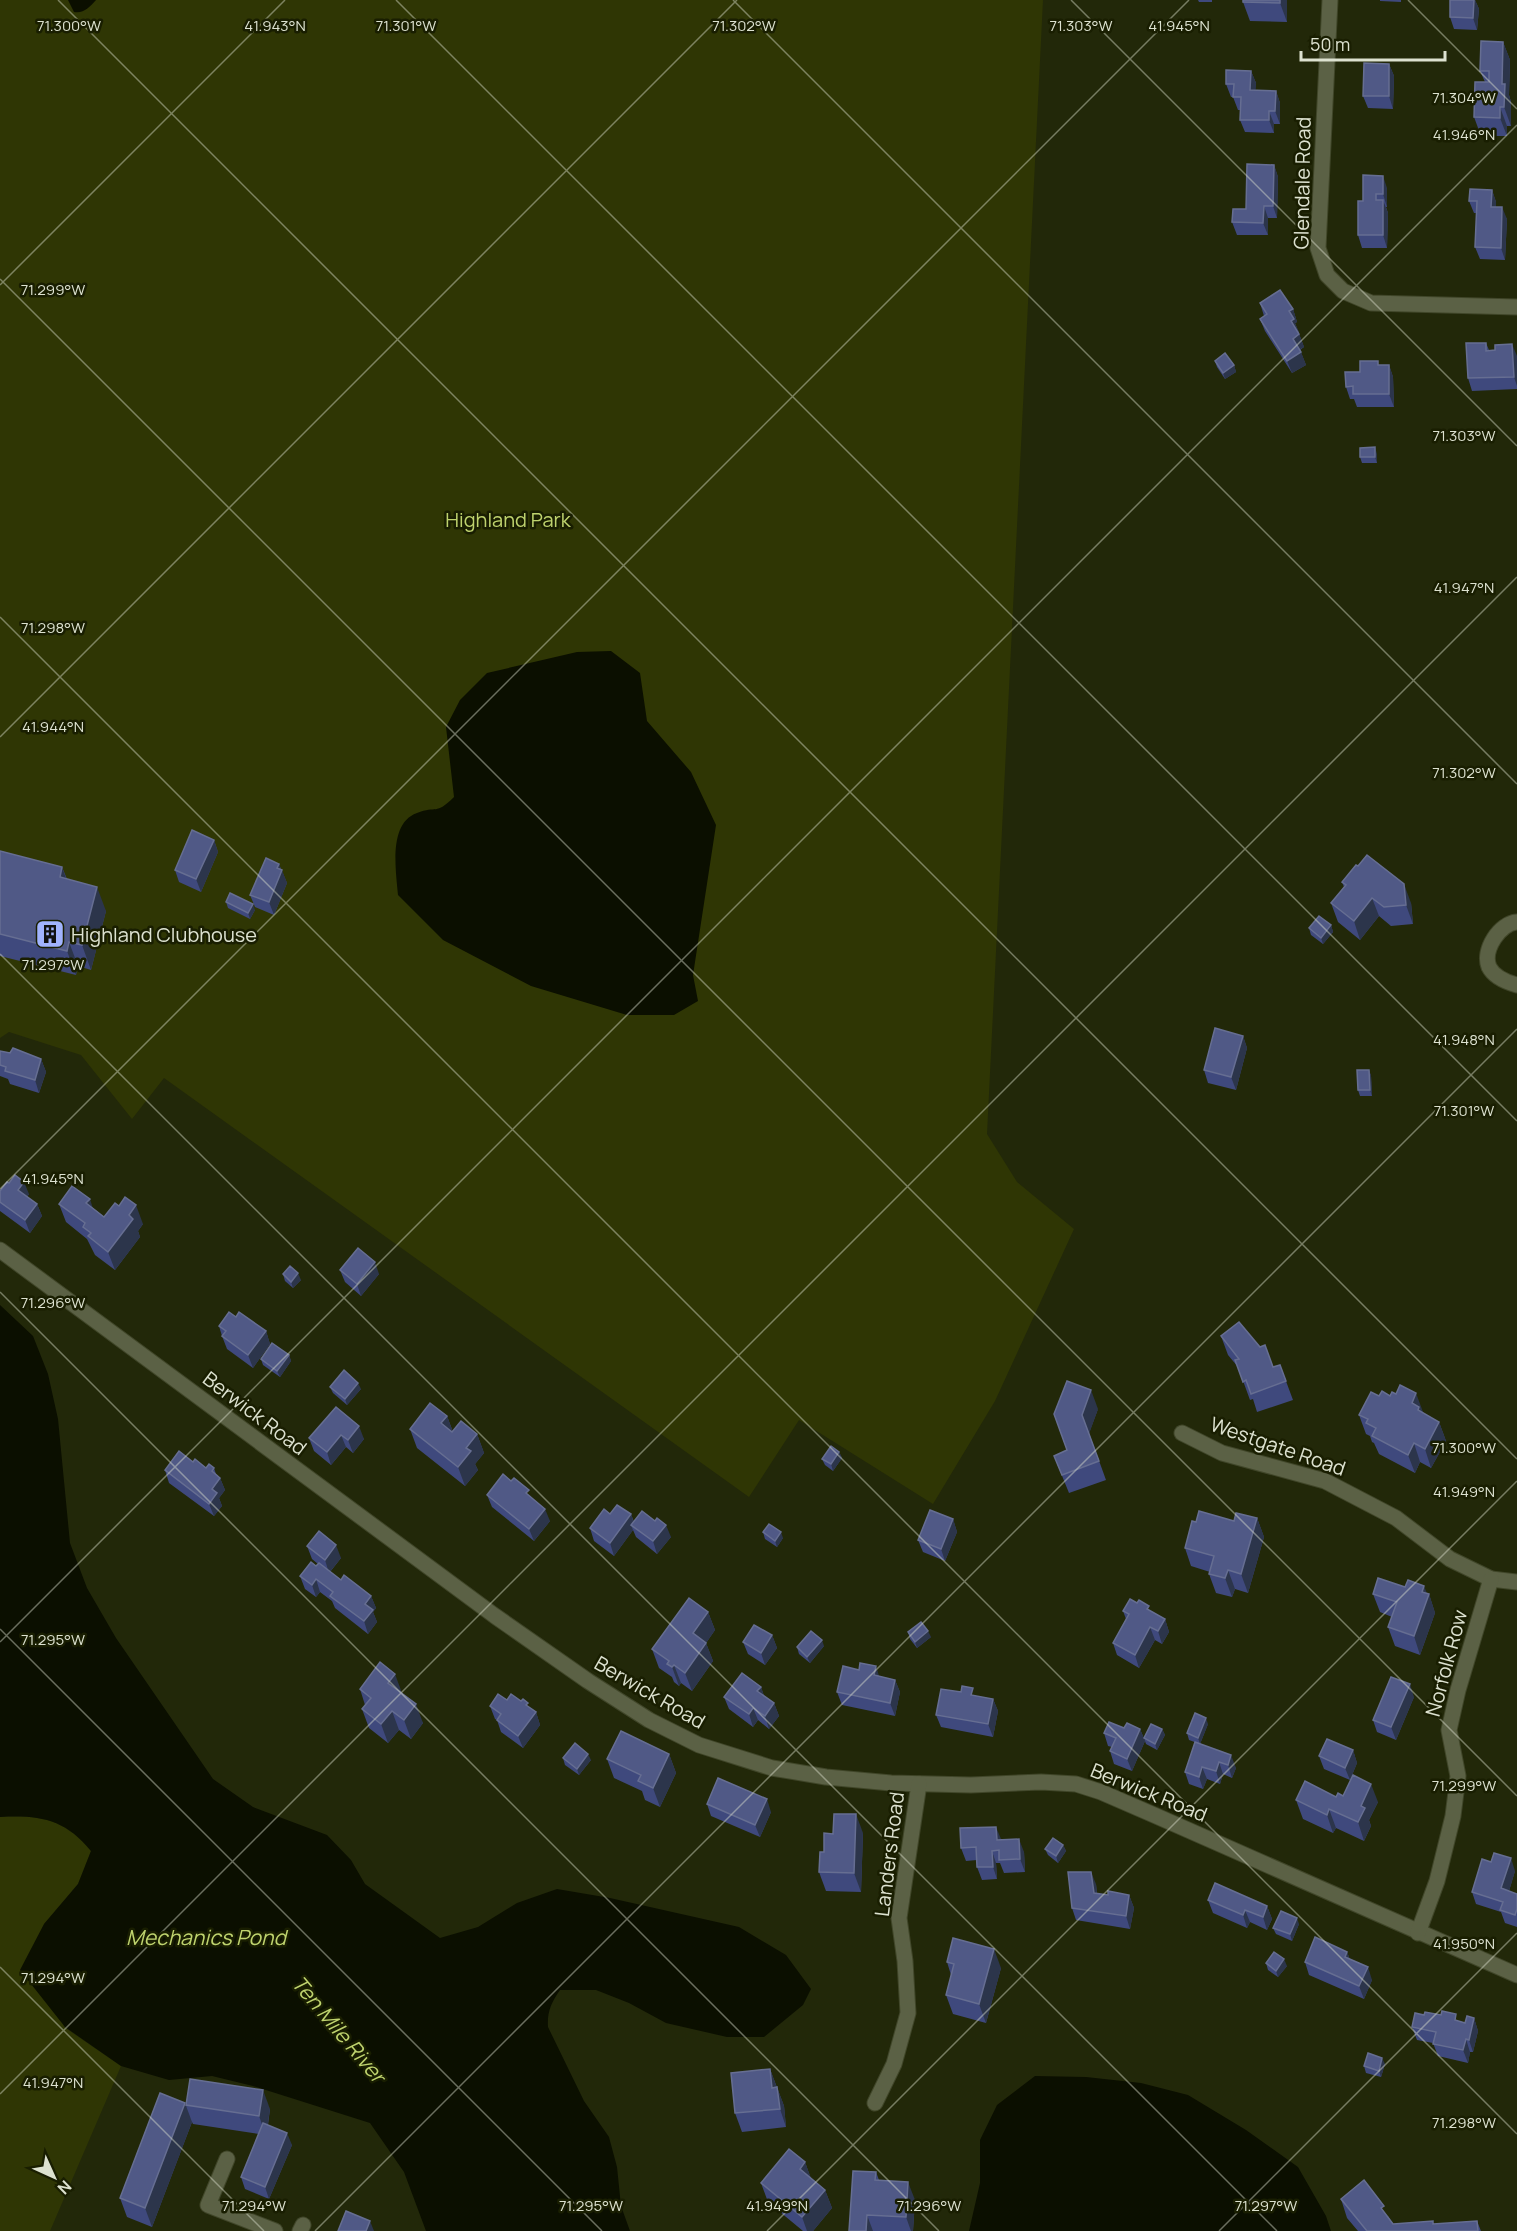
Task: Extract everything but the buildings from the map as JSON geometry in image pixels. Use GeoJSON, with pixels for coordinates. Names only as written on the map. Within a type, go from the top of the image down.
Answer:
{"type":"FeatureCollection","features":[{"type":"Feature","properties":{"kind":"street","name":"Glendale Road"},"geometry":{"type":"LineString","coordinates":[[1330,0],[1317,248],[1327,275],[1343,291],[1371,303],[1517,307]]}},
{"type":"Feature","properties":{"kind":"street"},"geometry":{"type":"LineString","coordinates":[[1517,922],[1512,922],[1495,937],[1487,960],[1496,976],[1517,985]]}},
{"type":"Feature","properties":{"kind":"street","name":"Berwick Road"},"geometry":{"type":"LineString","coordinates":[[0,1250],[495,1616],[588,1681],[649,1720],[699,1745],[771,1768],[837,1778],[919,1784],[971,1785],[1041,1782],[1077,1784],[1101,1792],[1517,1975]]}},
{"type":"Feature","properties":{"kind":"street","name":"Westgate Road"},"geometry":{"type":"LineString","coordinates":[[1182,1433],[1222,1454],[1325,1481],[1396,1518],[1450,1559],[1491,1579],[1517,1582]]}},
{"type":"Feature","properties":{"kind":"street","name":"Norfolk Row"},"geometry":{"type":"LineString","coordinates":[[1418,1933],[1437,1881],[1453,1816],[1458,1776],[1449,1730],[1458,1689],[1491,1579]]}},
{"type":"Feature","properties":{"kind":"street","name":"Landers Road"},"geometry":{"type":"LineString","coordinates":[[875,2103],[894,2064],[908,2013],[905,1961],[899,1918],[919,1784]]}},
{"type":"Feature","properties":{"kind":"street"},"geometry":{"type":"LineString","coordinates":[[227,2159],[208,2205],[275,2231]]}},
{"type":"Feature","properties":{"kind":"green space","name":"Highland Park"},"geometry":{"type":"Polygon","coordinates":[[[0,0],[1043,0],[987,1134],[1017,1182],[1074,1229],[995,1401],[933,1504],[799,1420],[749,1497],[164,1078],[132,1119],[81,1055],[9,1032],[0,1038],[0,0]]]}},
{"type":"Feature","properties":{"kind":"green space"},"geometry":{"type":"Polygon","coordinates":[[[0,1817],[28,1817],[51,1821],[71,1832],[91,1851],[78,1884],[44,1924],[64,2027],[121,2066],[50,2231],[0,2231],[0,1817]]]}},
{"type":"Feature","properties":{"kind":"water"},"geometry":{"type":"Polygon","coordinates":[[[68,0],[96,0],[86,9],[74,12],[68,0]]]}},
{"type":"Feature","properties":{"kind":"water"},"geometry":{"type":"Polygon","coordinates":[[[611,651],[640,673],[647,721],[691,772],[716,825],[693,975],[698,1001],[674,1015],[627,1015],[531,986],[443,940],[398,895],[395,861],[398,837],[402,827],[408,818],[417,813],[439,808],[454,797],[446,727],[460,700],[487,673],[577,652],[611,651]]]}},
{"type":"Feature","properties":{"kind":"water","name":"Mechanics Pond"},"geometry":{"type":"Polygon","coordinates":[[[0,1305],[33,1336],[48,1374],[58,1419],[70,1543],[87,1588],[116,1638],[213,1779],[253,1807],[327,1835],[351,1860],[365,1884],[440,1938],[478,1927],[517,1903],[557,1889],[610,1898],[739,1927],[786,1955],[811,1989],[803,2005],[764,2037],[727,2037],[666,2023],[629,2003],[596,1990],[560,1990],[550,2008],[548,2027],[584,2101],[609,2137],[617,2167],[621,2206],[630,2231],[426,2231],[404,2172],[370,2123],[253,2086],[212,2076],[169,2080],[121,2066],[65,2027],[20,1970],[44,1924],[78,1884],[91,1851],[71,1832],[51,1821],[40,1818],[0,1817],[0,1305]]]}},
{"type":"Feature","properties":{"kind":"water"},"geometry":{"type":"Polygon","coordinates":[[[1035,2076],[1086,2077],[1141,2083],[1188,2095],[1246,2130],[1298,2167],[1326,2216],[1331,2231],[969,2231],[980,2183],[980,2140],[997,2105],[1035,2076]]]}},
{"type":"Feature","properties":{"kind":"place","name":"Highland Clubhouse"},"geometry":{"type":"Point","coordinates":[50,934]}},
{"type":"Feature","properties":{"kind":"water label","name":"Ten Mile River"},"geometry":{"type":"Point","coordinates":[339,2029]}}]}
